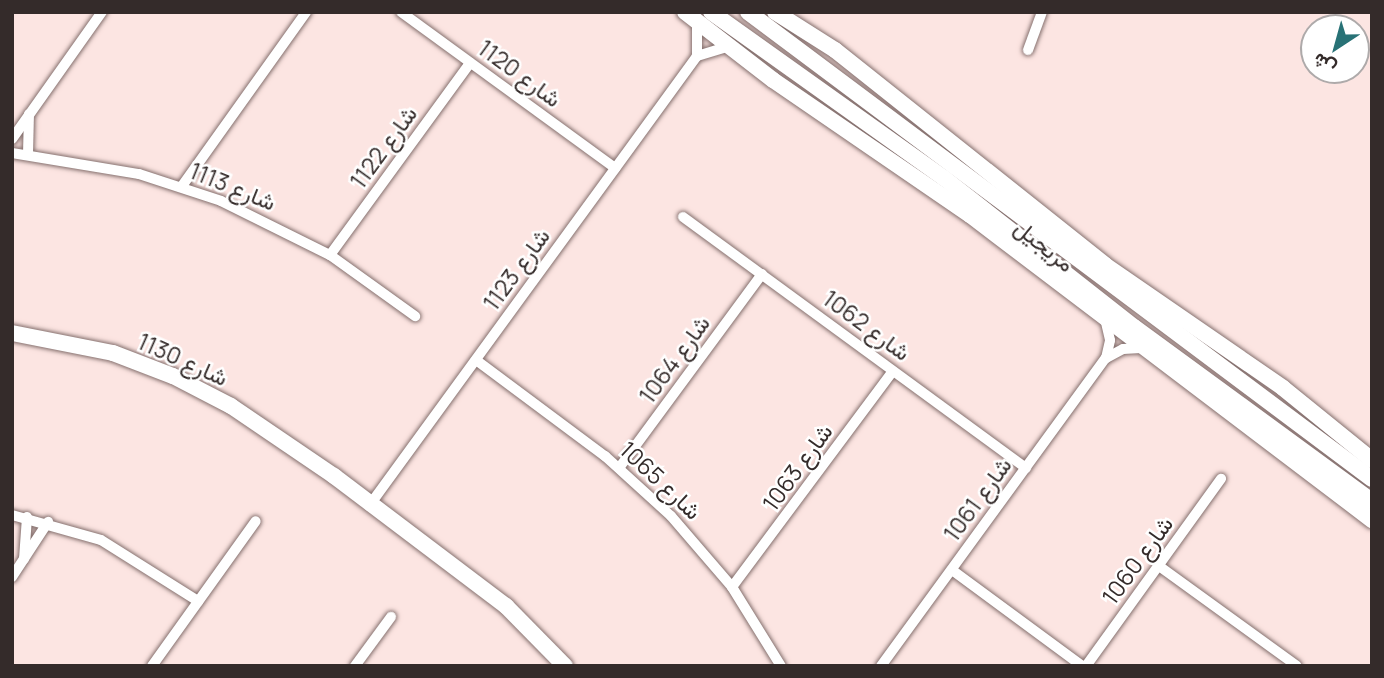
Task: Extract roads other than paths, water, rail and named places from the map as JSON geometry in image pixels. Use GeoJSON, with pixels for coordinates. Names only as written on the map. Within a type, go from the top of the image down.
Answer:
{"type":"FeatureCollection","features":[{"type":"Feature","properties":{"kind":"street"},"geometry":{"type":"LineString","coordinates":[[12,139],[102,12]]}},
{"type":"Feature","properties":{"kind":"street"},"geometry":{"type":"LineString","coordinates":[[182,186],[306,12]]}},
{"type":"Feature","properties":{"kind":"street","name":"شارع 1120"},"geometry":{"type":"LineString","coordinates":[[401,12],[615,168]]}},
{"type":"Feature","properties":{"kind":"street","name":"مريجيل"},"geometry":{"type":"LineString","coordinates":[[748,12],[1372,479]]}},
{"type":"Feature","properties":{"kind":"street"},"geometry":{"type":"LineString","coordinates":[[775,12],[835,50],[1105,265],[1283,388],[1372,460]]}},
{"type":"Feature","properties":{"kind":"street"},"geometry":{"type":"LineString","coordinates":[[1028,50],[1042,12]]}},
{"type":"Feature","properties":{"kind":"street"},"geometry":{"type":"LineString","coordinates":[[697,15],[697,56],[730,46]]}},
{"type":"Feature","properties":{"kind":"street","name":"مريجيل"},"geometry":{"type":"LineString","coordinates":[[697,15],[730,46],[970,215],[1228,415],[1372,520]]}},
{"type":"Feature","properties":{"kind":"street","name":"مريجيل"},"geometry":{"type":"LineString","coordinates":[[697,15],[843,108],[944,178],[1269,426],[1372,501]]}},
{"type":"Feature","properties":{"kind":"street"},"geometry":{"type":"LineString","coordinates":[[803,32],[825,68]]}},
{"type":"Feature","properties":{"kind":"street","name":"شارع 1123"},"geometry":{"type":"LineString","coordinates":[[369,506],[697,56]]}},
{"type":"Feature","properties":{"kind":"street"},"geometry":{"type":"LineString","coordinates":[[751,61],[843,108]]}},
{"type":"Feature","properties":{"kind":"street","name":"شارع 1122"},"geometry":{"type":"LineString","coordinates":[[330,255],[470,63]]}},
{"type":"Feature","properties":{"kind":"street"},"geometry":{"type":"LineString","coordinates":[[28,154],[30,111]]}},
{"type":"Feature","properties":{"kind":"street","name":"شارع 1113"},"geometry":{"type":"LineString","coordinates":[[12,153],[102,166],[182,186],[253,215],[330,255],[415,316]]}},
{"type":"Feature","properties":{"kind":"street","name":"شارع 1062"},"geometry":{"type":"LineString","coordinates":[[683,217],[1026,468]]}},
{"type":"Feature","properties":{"kind":"street","name":"شارع 1064"},"geometry":{"type":"LineString","coordinates":[[619,468],[762,274]]}},
{"type":"Feature","properties":{"kind":"street"},"geometry":{"type":"LineString","coordinates":[[1106,322],[1110,340],[1107,358]]}},
{"type":"Feature","properties":{"kind":"street","name":"شارع 1130"},"geometry":{"type":"LineString","coordinates":[[12,333],[81,344],[173,376],[231,406],[506,606],[565,666]]}},
{"type":"Feature","properties":{"kind":"street"},"geometry":{"type":"LineString","coordinates":[[1107,358],[1123,349],[1141,348]]}},
{"type":"Feature","properties":{"kind":"street","name":"شارع 1061"},"geometry":{"type":"LineString","coordinates":[[881,666],[1107,358]]}},
{"type":"Feature","properties":{"kind":"street","name":"شارع 1065"},"geometry":{"type":"LineString","coordinates":[[476,360],[619,468],[689,534],[732,587],[781,666]]}},
{"type":"Feature","properties":{"kind":"street","name":"شارع 1063"},"geometry":{"type":"LineString","coordinates":[[732,587],[893,371]]}},
{"type":"Feature","properties":{"kind":"street"},"geometry":{"type":"LineString","coordinates":[[1266,402],[1317,418]]}},
{"type":"Feature","properties":{"kind":"street"},"geometry":{"type":"LineString","coordinates":[[1228,415],[1269,426]]}},
{"type":"Feature","properties":{"kind":"street","name":"شارع 1060"},"geometry":{"type":"LineString","coordinates":[[952,570],[1084,666],[1221,479]]}},
{"type":"Feature","properties":{"kind":"street"},"geometry":{"type":"LineString","coordinates":[[12,515],[48,522],[131,556],[198,601]]}},
{"type":"Feature","properties":{"kind":"street"},"geometry":{"type":"LineString","coordinates":[[24,562],[27,517]]}},
{"type":"Feature","properties":{"kind":"street"},"geometry":{"type":"LineString","coordinates":[[152,666],[256,521]]}},
{"type":"Feature","properties":{"kind":"street"},"geometry":{"type":"LineString","coordinates":[[12,577],[48,522]]}},
{"type":"Feature","properties":{"kind":"street"},"geometry":{"type":"LineString","coordinates":[[1159,566],[1292,664]]}},
{"type":"Feature","properties":{"kind":"street"},"geometry":{"type":"LineString","coordinates":[[355,666],[391,617]]}}]}
